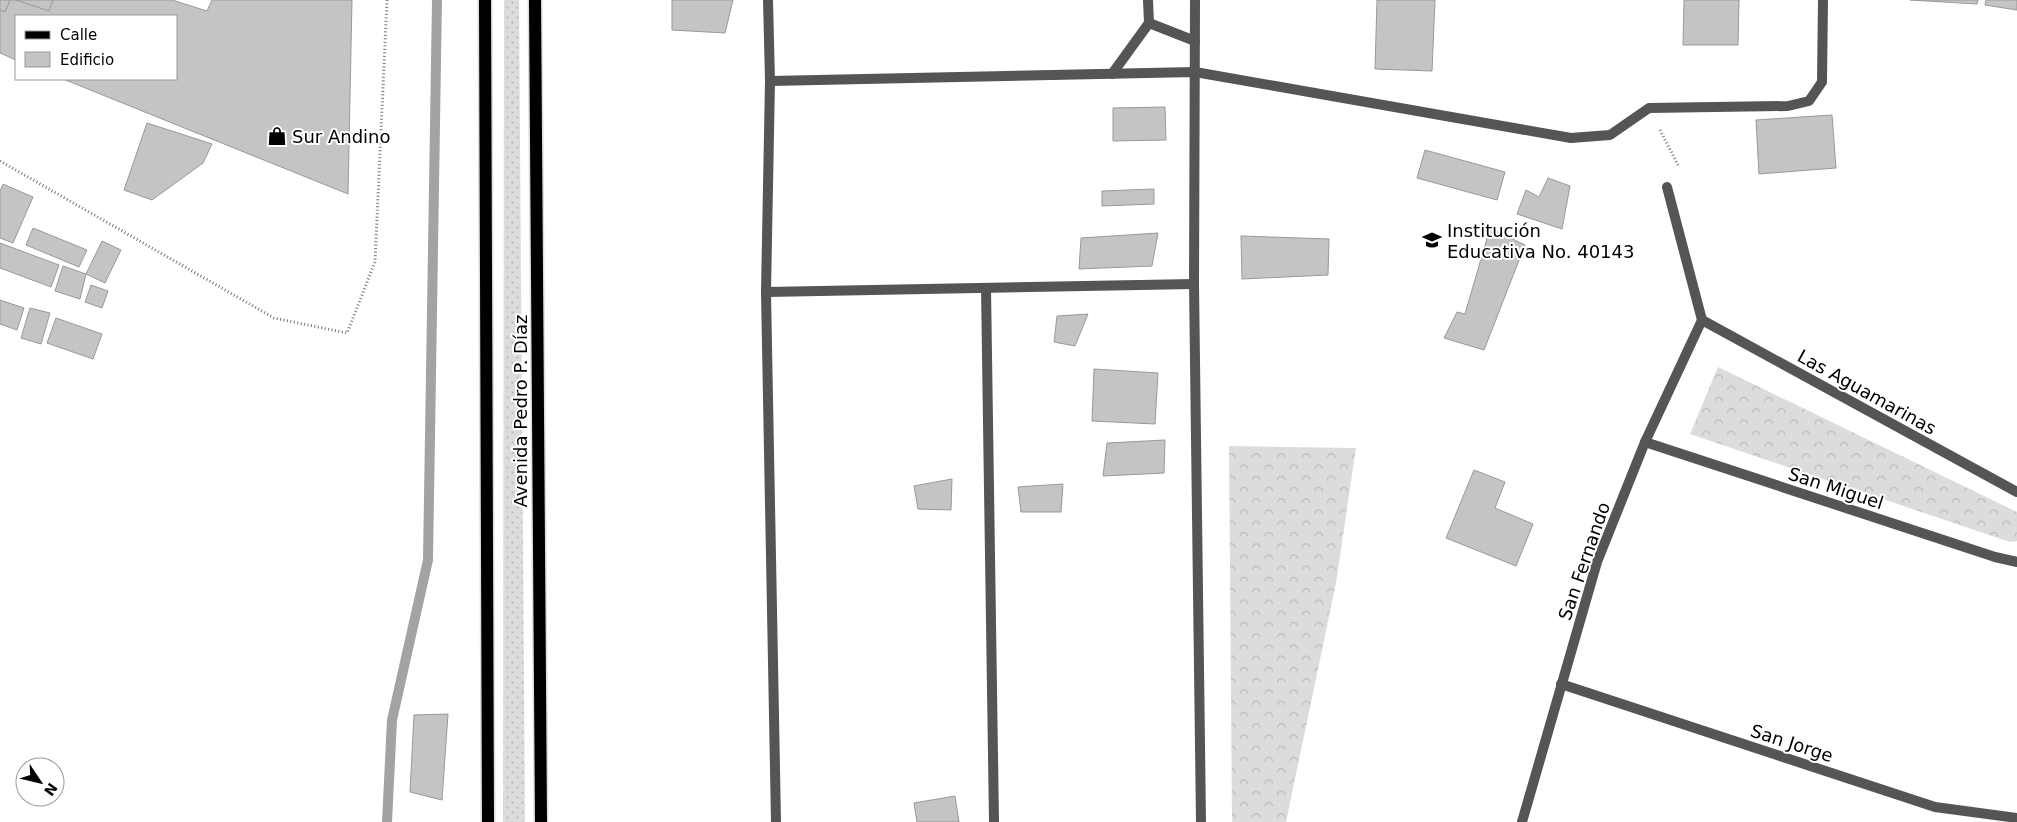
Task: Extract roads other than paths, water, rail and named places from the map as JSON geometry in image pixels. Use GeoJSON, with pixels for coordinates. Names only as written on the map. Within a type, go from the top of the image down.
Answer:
{"type":"FeatureCollection","features":[{"type":"Feature","properties":{"kind":"main road","name":"Avenida Pedro P. Díaz"},"geometry":{"type":"LineString","coordinates":[[485,0],[488,822]]}},
{"type":"Feature","properties":{"kind":"main road","name":"Avenida Pedro P. Díaz"},"geometry":{"type":"LineString","coordinates":[[536,0],[542,822]]}},
{"type":"Feature","properties":{"kind":"street"},"geometry":{"type":"LineString","coordinates":[[768,0],[770,81],[766,292],[776,822]]}},
{"type":"Feature","properties":{"kind":"street"},"geometry":{"type":"LineString","coordinates":[[1112,74],[1149,23],[1148,0]]}},
{"type":"Feature","properties":{"kind":"street"},"geometry":{"type":"LineString","coordinates":[[1195,0],[1194,284],[1201,822]]}},
{"type":"Feature","properties":{"kind":"street"},"geometry":{"type":"LineString","coordinates":[[770,81],[1195,72],[1571,138],[1610,135],[1649,108],[1788,106],[1809,101],[1822,82],[1823,0]]}},
{"type":"Feature","properties":{"kind":"street"},"geometry":{"type":"LineString","coordinates":[[1149,23],[1195,41]]}},
{"type":"Feature","properties":{"kind":"street"},"geometry":{"type":"LineString","coordinates":[[1667,187],[1702,320]]}},
{"type":"Feature","properties":{"kind":"street"},"geometry":{"type":"LineString","coordinates":[[766,292],[1194,284]]}},
{"type":"Feature","properties":{"kind":"street"},"geometry":{"type":"LineString","coordinates":[[986,288],[994,822]]}},
{"type":"Feature","properties":{"kind":"street","name":"San Fernando"},"geometry":{"type":"LineString","coordinates":[[1522,822],[1597,562],[1646,442],[1702,320]]}},
{"type":"Feature","properties":{"kind":"street","name":"Las Aguamarinas"},"geometry":{"type":"LineString","coordinates":[[1702,320],[2017,492]]}},
{"type":"Feature","properties":{"kind":"street","name":"San Miguel"},"geometry":{"type":"LineString","coordinates":[[1646,442],[1995,557],[2017,562]]}},
{"type":"Feature","properties":{"kind":"street","name":"San Jorge"},"geometry":{"type":"LineString","coordinates":[[1561,684],[1935,807],[2017,818]]}},
{"type":"Feature","properties":{"kind":"waterway"},"geometry":{"type":"LineString","coordinates":[[387,822],[392,720],[428,560],[437,0]]}},
{"type":"Feature","properties":{"kind":"place","name":"Sur Andino"},"geometry":{"type":"Point","coordinates":[277,136]}},
{"type":"Feature","properties":{"kind":"place","name":"Institución Educativa No. 40143"},"geometry":{"type":"Point","coordinates":[1432,240]}}]}
